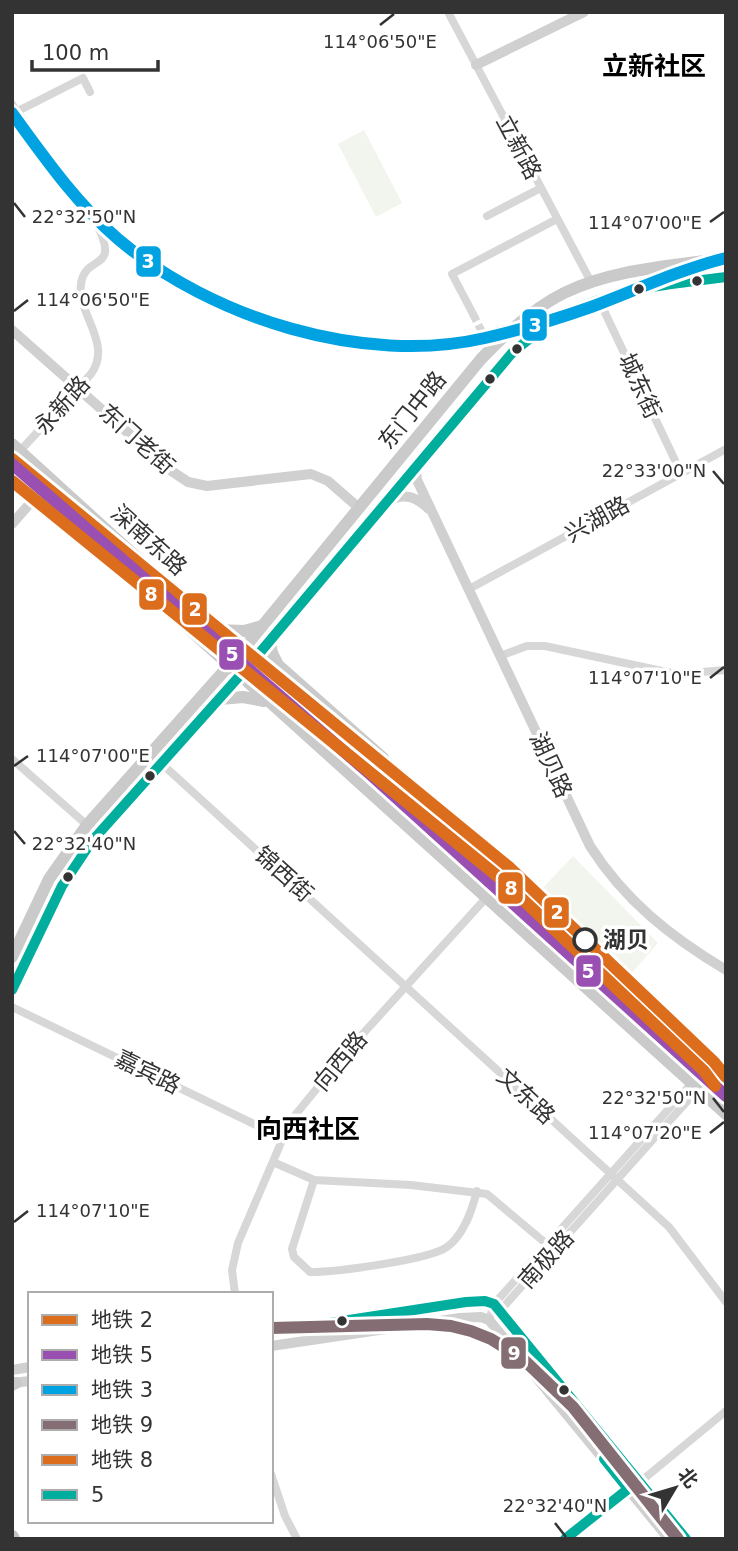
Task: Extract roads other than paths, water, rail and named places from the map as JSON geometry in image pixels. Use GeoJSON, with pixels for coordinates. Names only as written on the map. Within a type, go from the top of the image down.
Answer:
{"type":"FeatureCollection","features":[{"type":"Feature","properties":{"kind":"main road","name":"东门中路"},"geometry":{"type":"LineString","coordinates":[[12,957],[49,879],[87,825],[241,652],[491,348],[547,303],[591,282],[622,274],[726,258]]}},
{"type":"Feature","properties":{"kind":"main road","name":"东门中路"},"geometry":{"type":"LineString","coordinates":[[12,991],[47,914],[75,864],[109,820],[253,662],[512,353],[553,321],[598,298],[630,290],[726,277]]}},
{"type":"Feature","properties":{"kind":"main road","name":"深南东路"},"geometry":{"type":"LineString","coordinates":[[16,448],[726,1089]]}},
{"type":"Feature","properties":{"kind":"main road","name":"深南东路"},"geometry":{"type":"LineString","coordinates":[[12,469],[726,1114]]}},
{"type":"Feature","properties":{"kind":"main road"},"geometry":{"type":"LineString","coordinates":[[218,630],[244,631],[262,626]]}},
{"type":"Feature","properties":{"kind":"main road"},"geometry":{"type":"LineString","coordinates":[[270,642],[278,664],[383,758],[385,783]]}},
{"type":"Feature","properties":{"kind":"main road"},"geometry":{"type":"LineString","coordinates":[[205,645],[212,654],[215,670],[208,689]]}},
{"type":"Feature","properties":{"kind":"main road"},"geometry":{"type":"LineString","coordinates":[[220,699],[251,697],[273,707]]}},
{"type":"Feature","properties":{"kind":"main road"},"geometry":{"type":"LineString","coordinates":[[12,1530],[14,1538]]}},
{"type":"Feature","properties":{"kind":"street","name":"立新路"},"geometry":{"type":"LineString","coordinates":[[448,12],[591,282]]}},
{"type":"Feature","properties":{"kind":"street"},"geometry":{"type":"LineString","coordinates":[[476,65],[584,12]]}},
{"type":"Feature","properties":{"kind":"street"},"geometry":{"type":"LineString","coordinates":[[14,109],[83,78],[90,92]]}},
{"type":"Feature","properties":{"kind":"street","name":"永新路"},"geometry":{"type":"LineString","coordinates":[[14,109],[96,223],[106,246],[104,256],[85,273],[80,285],[99,356],[95,368],[16,448]]}},
{"type":"Feature","properties":{"kind":"street"},"geometry":{"type":"LineString","coordinates":[[487,216],[541,188]]}},
{"type":"Feature","properties":{"kind":"street"},"geometry":{"type":"LineString","coordinates":[[473,314],[452,274],[557,219]]}},
{"type":"Feature","properties":{"kind":"street","name":"城东街"},"geometry":{"type":"LineString","coordinates":[[598,298],[681,473]]}},
{"type":"Feature","properties":{"kind":"street","name":"东门老街"},"geometry":{"type":"LineString","coordinates":[[12,330],[170,470],[188,482],[216,486],[311,474],[328,481],[359,508]]}},
{"type":"Feature","properties":{"kind":"street"},"geometry":{"type":"LineString","coordinates":[[483,334],[491,348]]}},
{"type":"Feature","properties":{"kind":"street","name":"兴湖路"},"geometry":{"type":"LineString","coordinates":[[468,589],[726,449]]}},
{"type":"Feature","properties":{"kind":"street","name":"湖贝路"},"geometry":{"type":"LineString","coordinates":[[419,464],[416,478],[582,831],[624,893],[658,925],[726,970]]}},
{"type":"Feature","properties":{"kind":"street"},"geometry":{"type":"LineString","coordinates":[[12,524],[39,494]]}},
{"type":"Feature","properties":{"kind":"street"},"geometry":{"type":"LineString","coordinates":[[386,503],[397,496],[410,496],[424,504],[433,514]]}},
{"type":"Feature","properties":{"kind":"street"},"geometry":{"type":"LineString","coordinates":[[500,656],[527,646],[545,646],[677,674],[726,670]]}},
{"type":"Feature","properties":{"kind":"street"},"geometry":{"type":"LineString","coordinates":[[12,760],[87,825]]}},
{"type":"Feature","properties":{"kind":"street","name":"锦西街"},"geometry":{"type":"LineString","coordinates":[[162,763],[406,985]]}},
{"type":"Feature","properties":{"kind":"street","name":"向西路"},"geometry":{"type":"LineString","coordinates":[[235,1292],[232,1270],[235,1254],[283,1138],[302,1106],[406,985],[486,898]]}},
{"type":"Feature","properties":{"kind":"street","name":"文东路"},"geometry":{"type":"LineString","coordinates":[[406,985],[676,1234],[726,1302]]}},
{"type":"Feature","properties":{"kind":"street","name":"嘉宾路"},"geometry":{"type":"LineString","coordinates":[[12,1007],[283,1138]]}},
{"type":"Feature","properties":{"kind":"street","name":"南极路"},"geometry":{"type":"LineString","coordinates":[[489,1320],[610,1173],[695,1086]]}},
{"type":"Feature","properties":{"kind":"street","name":"南极路"},"geometry":{"type":"LineString","coordinates":[[551,1247],[617,1180],[695,1086]]}},
{"type":"Feature","properties":{"kind":"street"},"geometry":{"type":"LineString","coordinates":[[273,1162],[314,1180],[477,1191],[487,1194],[551,1247]]}},
{"type":"Feature","properties":{"kind":"street"},"geometry":{"type":"LineString","coordinates":[[314,1180],[292,1249],[294,1257],[310,1272],[361,1267],[434,1254],[449,1246],[458,1234],[471,1212],[477,1191]]}},
{"type":"Feature","properties":{"kind":"street"},"geometry":{"type":"LineString","coordinates":[[273,1332],[466,1302],[485,1301],[498,1307],[686,1539]]}},
{"type":"Feature","properties":{"kind":"street"},"geometry":{"type":"LineString","coordinates":[[273,1346],[466,1317],[489,1320],[669,1539]]}},
{"type":"Feature","properties":{"kind":"street"},"geometry":{"type":"LineString","coordinates":[[13,1380],[28,1369]]}},
{"type":"Feature","properties":{"kind":"street"},"geometry":{"type":"LineString","coordinates":[[640,1482],[726,1411]]}},
{"type":"Feature","properties":{"kind":"street"},"geometry":{"type":"LineString","coordinates":[[273,1480],[285,1516],[297,1539]]}},
{"type":"Feature","properties":{"kind":"street"},"geometry":{"type":"LineString","coordinates":[[565,1539],[628,1489]]}},
{"type":"Feature","properties":{"kind":"tunnel"},"geometry":{"type":"LineString","coordinates":[[473,314],[483,334]]}},
{"type":"Feature","properties":{"kind":"metro line","name":"3"},"geometry":{"type":"LineString","coordinates":[[12,113],[61,179],[88,210],[118,239],[156,267],[198,292],[243,312],[291,329],[340,340],[390,345],[438,345],[485,338],[578,311],[674,274],[726,258]]}},
{"type":"Feature","properties":{"kind":"metro line","name":"2"},"geometry":{"type":"LineString","coordinates":[[12,459],[510,868],[714,1062],[726,1077]]}},
{"type":"Feature","properties":{"kind":"metro line","name":"5"},"geometry":{"type":"LineString","coordinates":[[12,464],[370,774],[726,1096]]}},
{"type":"Feature","properties":{"kind":"metro line","name":"8"},"geometry":{"type":"LineString","coordinates":[[12,481],[501,879],[704,1071],[715,1086]]}},
{"type":"Feature","properties":{"kind":"metro line","name":"9"},"geometry":{"type":"LineString","coordinates":[[273,1328],[427,1324],[451,1326],[491,1339],[523,1359],[573,1407],[678,1539]]}},
{"type":"Feature","properties":{"kind":"place","name":"湖贝"},"geometry":{"type":"Point","coordinates":[585,940]}},
{"type":"Feature","properties":{"kind":"district","name":"立新社区"},"geometry":{"type":"Point","coordinates":[654,66]}},
{"type":"Feature","properties":{"kind":"district","name":"向西社区"},"geometry":{"type":"Point","coordinates":[308,1129]}}]}
